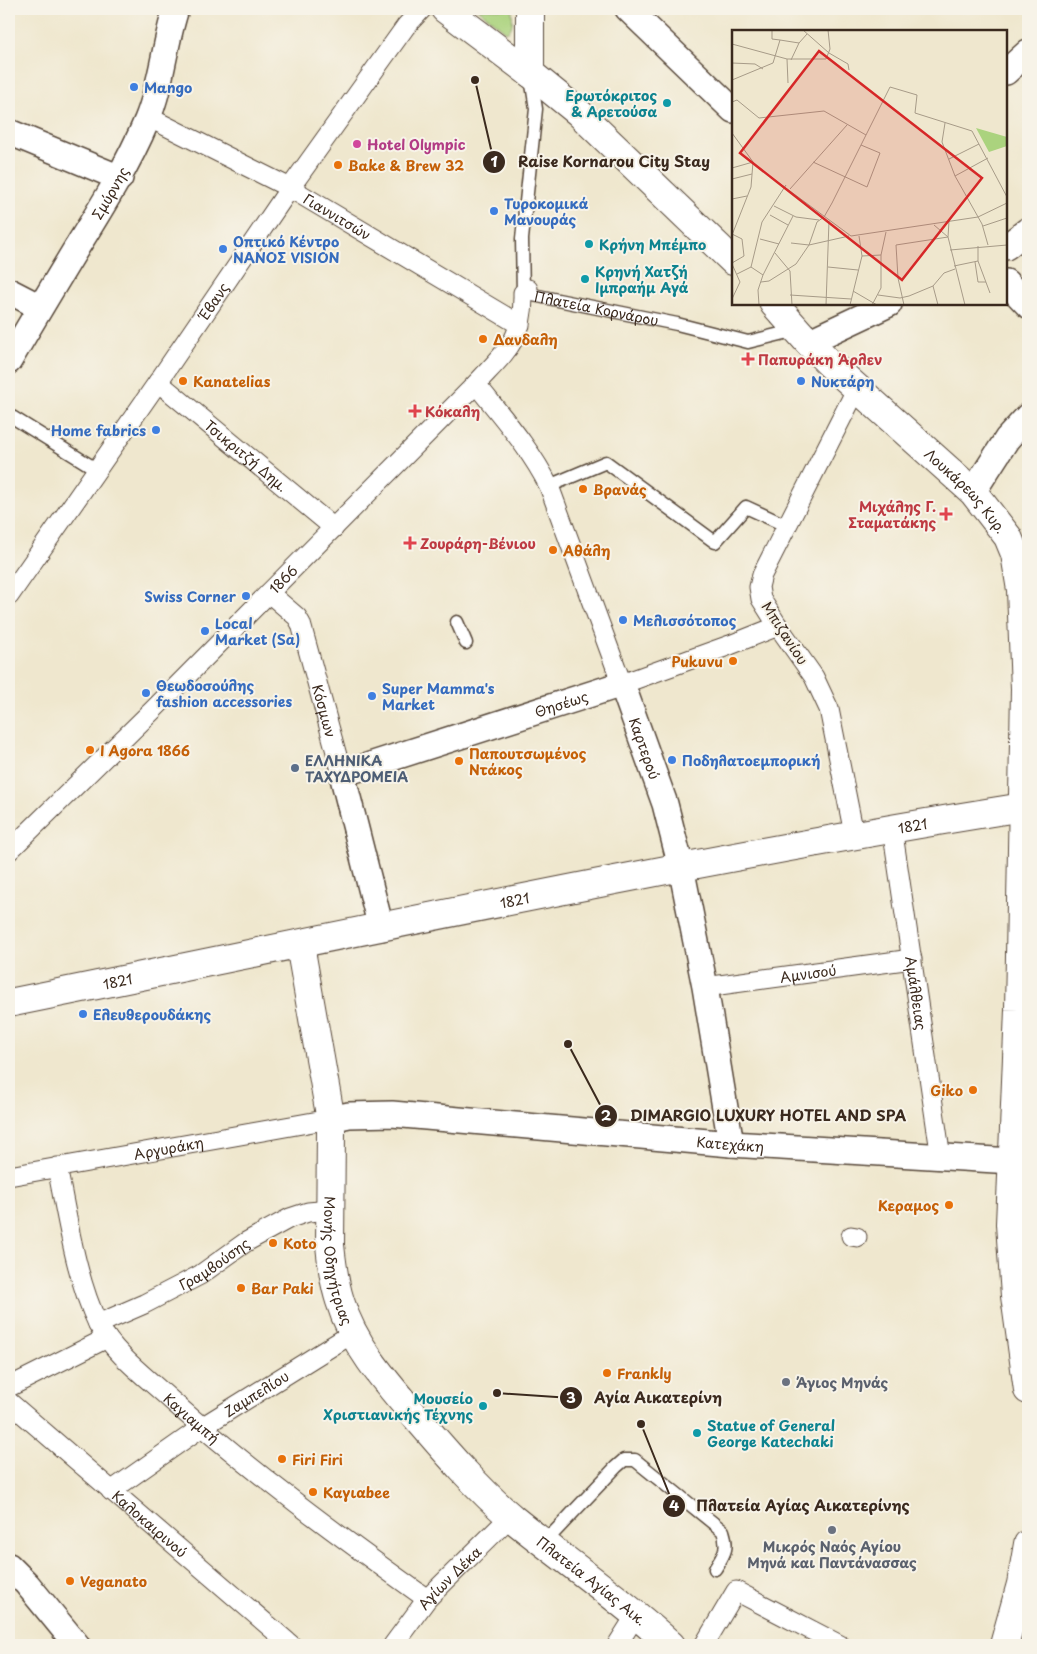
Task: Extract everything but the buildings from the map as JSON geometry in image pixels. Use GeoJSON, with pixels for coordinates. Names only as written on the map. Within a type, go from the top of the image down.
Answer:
{"type":"FeatureCollection","features":[{"type":"Feature","properties":{"kind":"street","name":"Σμύρνης"},"geometry":{"type":"LineString","coordinates":[[9,361],[120,178],[148,117],[158,85],[176,9]]}},
{"type":"Feature","properties":{"kind":"street","name":"Έβανς"},"geometry":{"type":"LineString","coordinates":[[9,596],[290,188],[406,26],[422,9]]}},
{"type":"Feature","properties":{"kind":"street"},"geometry":{"type":"LineString","coordinates":[[445,9],[578,112],[732,260]]}},
{"type":"Feature","properties":{"kind":"street","name":"Πλατεία Κορνάρου"},"geometry":{"type":"LineString","coordinates":[[530,9],[530,73]]}},
{"type":"Feature","properties":{"kind":"street"},"geometry":{"type":"LineString","coordinates":[[628,9],[732,109]]}},
{"type":"Feature","properties":{"kind":"street"},"geometry":{"type":"LineString","coordinates":[[1007,71],[1028,52]]}},
{"type":"Feature","properties":{"kind":"street","name":"Γιαννιτσών"},"geometry":{"type":"LineString","coordinates":[[148,117],[290,188],[520,324]]}},
{"type":"Feature","properties":{"kind":"street"},"geometry":{"type":"LineString","coordinates":[[9,132],[120,178]]}},
{"type":"Feature","properties":{"kind":"street"},"geometry":{"type":"LineString","coordinates":[[1007,246],[1028,230]]}},
{"type":"Feature","properties":{"kind":"street"},"geometry":{"type":"LineString","coordinates":[[1007,283],[1028,305]]}},
{"type":"Feature","properties":{"kind":"street"},"geometry":{"type":"LineString","coordinates":[[9,291],[40,307]]}},
{"type":"Feature","properties":{"kind":"street","name":"1866"},"geometry":{"type":"LineString","coordinates":[[9,851],[153,710],[476,384],[516,338],[523,311],[525,291]]}},
{"type":"Feature","properties":{"kind":"street"},"geometry":{"type":"LineString","coordinates":[[775,305],[803,336]]}},
{"type":"Feature","properties":{"kind":"street","name":"Πλατεία Κορνάρου"},"geometry":{"type":"LineString","coordinates":[[803,336],[886,305]]}},
{"type":"Feature","properties":{"kind":"street","name":"Λουκάρεως Κυρ."},"geometry":{"type":"LineString","coordinates":[[803,336],[857,388],[973,492],[1022,557],[1021,590],[1024,636],[1026,808],[1017,1086],[1012,1161],[1019,1202],[1012,1265],[1028,1390]]}},
{"type":"Feature","properties":{"kind":"street","name":"Τσικριτζή Δημ."},"geometry":{"type":"LineString","coordinates":[[158,382],[334,528]]}},
{"type":"Feature","properties":{"kind":"street","name":"Καρτερού"},"geometry":{"type":"LineString","coordinates":[[476,384],[518,435],[549,486],[665,804],[682,867],[705,986],[731,1144]]}},
{"type":"Feature","properties":{"kind":"street","name":"Μπιζανίου"},"geometry":{"type":"LineString","coordinates":[[854,834],[829,709],[814,677],[778,626],[762,599],[759,587],[762,575],[857,388]]}},
{"type":"Feature","properties":{"kind":"street"},"geometry":{"type":"LineString","coordinates":[[973,492],[1007,439],[1028,416]]}},
{"type":"Feature","properties":{"kind":"street","name":"Κόσμων"},"geometry":{"type":"LineString","coordinates":[[269,593],[297,617],[301,624],[381,928]]}},
{"type":"Feature","properties":{"kind":"street","name":"Θησέως"},"geometry":{"type":"LineString","coordinates":[[342,774],[495,718],[622,684],[778,626]]}},
{"type":"Feature","properties":{"kind":"street","name":"1821"},"geometry":{"type":"LineString","coordinates":[[9,1003],[854,834],[1026,808]]}},
{"type":"Feature","properties":{"kind":"street","name":"Αμάλθειας"},"geometry":{"type":"LineString","coordinates":[[892,827],[941,1158]]}},
{"type":"Feature","properties":{"kind":"street","name":"Μονής Οδηγήτριας"},"geometry":{"type":"LineString","coordinates":[[300,945],[327,1090],[330,1119],[330,1245],[334,1278],[340,1301],[353,1332],[378,1371],[467,1475],[511,1516]]}},
{"type":"Feature","properties":{"kind":"street","name":"Αμνισού"},"geometry":{"type":"LineString","coordinates":[[705,986],[912,960]]}},
{"type":"Feature","properties":{"kind":"street","name":"Κατεχάκη"},"geometry":{"type":"LineString","coordinates":[[330,1119],[349,1115],[392,1114],[731,1144],[1012,1161]]}},
{"type":"Feature","properties":{"kind":"street","name":"Αργυράκη"},"geometry":{"type":"LineString","coordinates":[[9,1176],[330,1119]]}},
{"type":"Feature","properties":{"kind":"street","name":"Καγιαμπή"},"geometry":{"type":"LineString","coordinates":[[57,1167],[85,1292],[103,1331],[129,1362],[202,1427],[344,1539],[427,1599]]}},
{"type":"Feature","properties":{"kind":"street","name":"Γραμβούσης"},"geometry":{"type":"LineString","coordinates":[[9,1387],[103,1331],[144,1304],[200,1275],[246,1242],[290,1218],[308,1212],[331,1210]]}},
{"type":"Feature","properties":{"kind":"street","name":"Ζαμπελίου"},"geometry":{"type":"LineString","coordinates":[[111,1491],[202,1427],[353,1332]]}},
{"type":"Feature","properties":{"kind":"street","name":"Καλοκαιρινού"},"geometry":{"type":"LineString","coordinates":[[9,1402],[291,1645]]}},
{"type":"Feature","properties":{"kind":"street","name":"Πλατεία Αγίας Αικ."},"geometry":{"type":"LineString","coordinates":[[511,1516],[636,1614],[671,1645]]}},
{"type":"Feature","properties":{"kind":"street","name":"Αγίων Δέκα"},"geometry":{"type":"LineString","coordinates":[[393,1645],[427,1599],[511,1516]]}},
{"type":"Feature","properties":{"kind":"street"},"geometry":{"type":"LineString","coordinates":[[1004,1645],[1027,1558],[1028,1544]]}},
{"type":"Feature","properties":{"kind":"street"},"geometry":{"type":"LineString","coordinates":[[9,1566],[27,1584],[77,1645]]}},
{"type":"Feature","properties":{"kind":"street"},"geometry":{"type":"LineString","coordinates":[[704,1645],[736,1592],[840,1645]]}},
{"type":"Feature","properties":{"kind":"street"},"geometry":{"type":"LineString","coordinates":[[617,1645],[636,1614]]}},
{"type":"Feature","properties":{"kind":"lane","name":"Πλατεία Κορνάρου"},"geometry":{"type":"LineString","coordinates":[[530,73],[536,109],[522,239],[525,291],[677,324],[748,342],[803,336]]}},
{"type":"Feature","properties":{"kind":"lane"},"geometry":{"type":"LineString","coordinates":[[9,415],[96,469]]}},
{"type":"Feature","properties":{"kind":"lane"},"geometry":{"type":"LineString","coordinates":[[549,486],[606,462],[715,542],[746,507],[787,526]]}},
{"type":"Feature","properties":{"kind":"lane"},"geometry":{"type":"LineString","coordinates":[[457,622],[466,643]]}},
{"type":"Feature","properties":{"kind":"lane"},"geometry":{"type":"LineString","coordinates":[[544,1543],[616,1467],[624,1460],[636,1460],[723,1531],[726,1540],[726,1552],[715,1569]]}},
{"type":"Feature","properties":{"kind":"green space"},"geometry":{"type":"Polygon","coordinates":[[[478,9],[512,9],[511,28],[506,32],[478,9]]]}},
{"type":"Feature","properties":{"kind":"place","name":"Raise Kornarou City Stay"},"geometry":{"type":"Point","coordinates":[475,80]}},
{"type":"Feature","properties":{"kind":"place","name":"Mango"},"geometry":{"type":"Point","coordinates":[134,87]}},
{"type":"Feature","properties":{"kind":"place","name":"Ερωτόκριτος & Αρετούσα"},"geometry":{"type":"Point","coordinates":[667,103]}},
{"type":"Feature","properties":{"kind":"place","name":"Hotel Olympic"},"geometry":{"type":"Point","coordinates":[357,144]}},
{"type":"Feature","properties":{"kind":"place","name":"Bake & Brew 32"},"geometry":{"type":"Point","coordinates":[338,165]}},
{"type":"Feature","properties":{"kind":"place","name":"Τυροκομικά Μανουράς"},"geometry":{"type":"Point","coordinates":[494,211]}},
{"type":"Feature","properties":{"kind":"place","name":"Κρήνη Μπέμπο"},"geometry":{"type":"Point","coordinates":[589,244]}},
{"type":"Feature","properties":{"kind":"place","name":"Οπτικό Κέντρο ΝΑΝΟΣ VISION"},"geometry":{"type":"Point","coordinates":[223,249]}},
{"type":"Feature","properties":{"kind":"place","name":"Κρηνή Χατζή Ιμπραήμ Αγά"},"geometry":{"type":"Point","coordinates":[585,279]}},
{"type":"Feature","properties":{"kind":"place","name":"Δανδαλη"},"geometry":{"type":"Point","coordinates":[483,339]}},
{"type":"Feature","properties":{"kind":"place","name":"Παπυράκη Άρλεν"},"geometry":{"type":"Point","coordinates":[748,359]}},
{"type":"Feature","properties":{"kind":"place","name":"Kanatelias"},"geometry":{"type":"Point","coordinates":[183,381]}},
{"type":"Feature","properties":{"kind":"place","name":"Νυκτάρη"},"geometry":{"type":"Point","coordinates":[801,381]}},
{"type":"Feature","properties":{"kind":"place","name":"Κόκαλη"},"geometry":{"type":"Point","coordinates":[415,411]}},
{"type":"Feature","properties":{"kind":"place","name":"Home fabrics"},"geometry":{"type":"Point","coordinates":[156,430]}},
{"type":"Feature","properties":{"kind":"place","name":"Βρανάς"},"geometry":{"type":"Point","coordinates":[583,489]}},
{"type":"Feature","properties":{"kind":"place","name":"Μιχάλης Γ. Σταματάκης"},"geometry":{"type":"Point","coordinates":[946,514]}},
{"type":"Feature","properties":{"kind":"place","name":"Ζουράρη-Βένιου"},"geometry":{"type":"Point","coordinates":[410,543]}},
{"type":"Feature","properties":{"kind":"place","name":"Αθάλη"},"geometry":{"type":"Point","coordinates":[553,550]}},
{"type":"Feature","properties":{"kind":"place","name":"Swiss Corner"},"geometry":{"type":"Point","coordinates":[246,596]}},
{"type":"Feature","properties":{"kind":"place","name":"Μελισσότοπος"},"geometry":{"type":"Point","coordinates":[623,620]}},
{"type":"Feature","properties":{"kind":"place","name":"Local Market (Sa)"},"geometry":{"type":"Point","coordinates":[205,631]}},
{"type":"Feature","properties":{"kind":"place","name":"Pukuvu"},"geometry":{"type":"Point","coordinates":[733,661]}},
{"type":"Feature","properties":{"kind":"place","name":"Θεωδοσούλης fashion accessories"},"geometry":{"type":"Point","coordinates":[146,693]}},
{"type":"Feature","properties":{"kind":"place","name":"Super Mamma's Market"},"geometry":{"type":"Point","coordinates":[372,696]}},
{"type":"Feature","properties":{"kind":"place","name":"I Agora 1866"},"geometry":{"type":"Point","coordinates":[90,750]}},
{"type":"Feature","properties":{"kind":"place","name":"Ποδηλατοεμπορική"},"geometry":{"type":"Point","coordinates":[672,760]}},
{"type":"Feature","properties":{"kind":"place","name":"Παπουτσωμένος Ντάκος"},"geometry":{"type":"Point","coordinates":[459,761]}},
{"type":"Feature","properties":{"kind":"place","name":"ΕΛΛΗΝΙΚΑ ΤΑΧΥΔΡΟΜΕΙΑ"},"geometry":{"type":"Point","coordinates":[295,768]}},
{"type":"Feature","properties":{"kind":"place","name":"Ελευθερουδάκης"},"geometry":{"type":"Point","coordinates":[83,1014]}},
{"type":"Feature","properties":{"kind":"place","name":"DIMARGIO LUXURY HOTEL AND SPA"},"geometry":{"type":"Point","coordinates":[568,1044]}},
{"type":"Feature","properties":{"kind":"place","name":"Giko"},"geometry":{"type":"Point","coordinates":[973,1090]}},
{"type":"Feature","properties":{"kind":"place","name":"Κεραμος"},"geometry":{"type":"Point","coordinates":[949,1205]}},
{"type":"Feature","properties":{"kind":"place","name":"Koto"},"geometry":{"type":"Point","coordinates":[273,1243]}},
{"type":"Feature","properties":{"kind":"place","name":"Bar Paki"},"geometry":{"type":"Point","coordinates":[241,1288]}},
{"type":"Feature","properties":{"kind":"place","name":"Frankly"},"geometry":{"type":"Point","coordinates":[607,1373]}},
{"type":"Feature","properties":{"kind":"place","name":"Άγιος Μηνάς"},"geometry":{"type":"Point","coordinates":[786,1382]}},
{"type":"Feature","properties":{"kind":"place","name":"Αγία Αικατερίνη"},"geometry":{"type":"Point","coordinates":[497,1393]}},
{"type":"Feature","properties":{"kind":"place","name":"Μουσείο Χριστιανικής Τέχνης"},"geometry":{"type":"Point","coordinates":[483,1406]}},
{"type":"Feature","properties":{"kind":"place","name":"Πλατεία Αγίας Αικατερίνης"},"geometry":{"type":"Point","coordinates":[641,1424]}},
{"type":"Feature","properties":{"kind":"place","name":"Statue of General George Katechaki"},"geometry":{"type":"Point","coordinates":[697,1433]}},
{"type":"Feature","properties":{"kind":"place","name":"Firi Firi"},"geometry":{"type":"Point","coordinates":[282,1459]}},
{"type":"Feature","properties":{"kind":"place","name":"Καγιαbee"},"geometry":{"type":"Point","coordinates":[313,1492]}},
{"type":"Feature","properties":{"kind":"place","name":"Μικρός Ναός Αγίου Μηνά και Παντάνασσας"},"geometry":{"type":"Point","coordinates":[832,1530]}},
{"type":"Feature","properties":{"kind":"place","name":"Veganato"},"geometry":{"type":"Point","coordinates":[70,1581]}}]}
